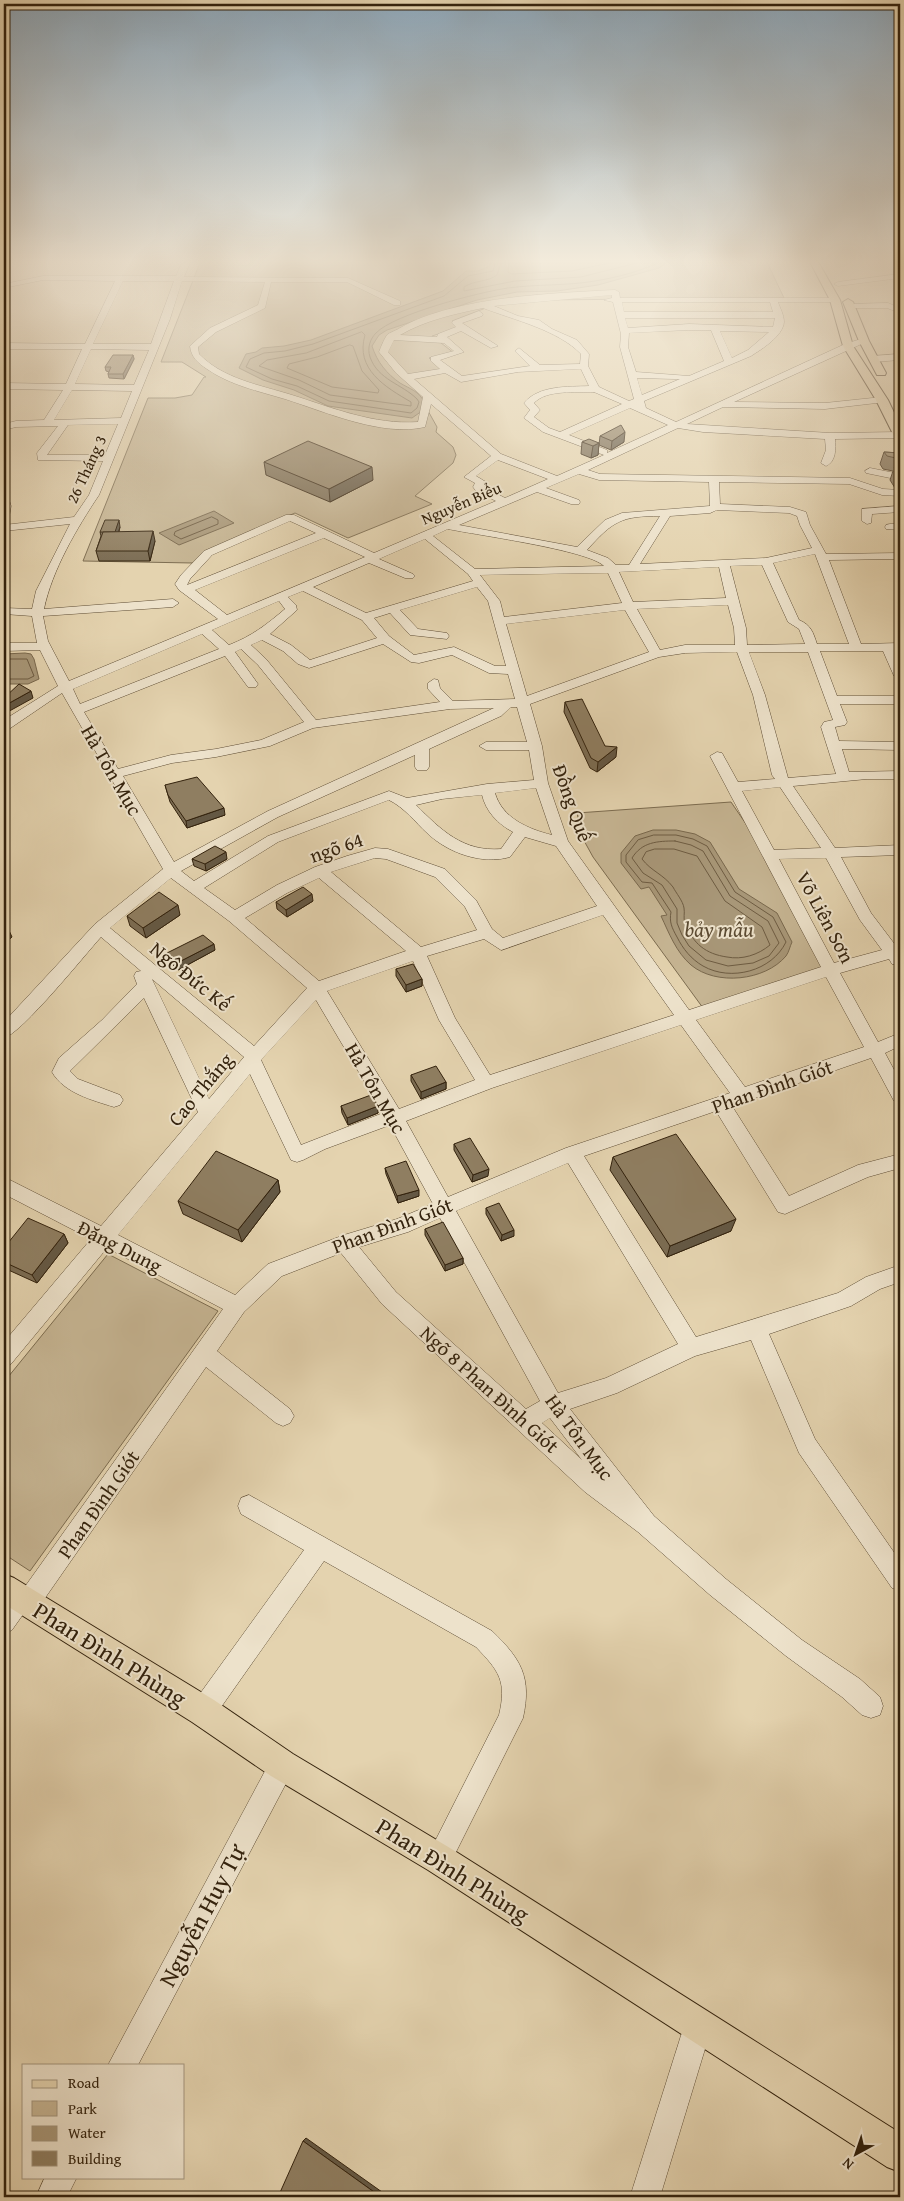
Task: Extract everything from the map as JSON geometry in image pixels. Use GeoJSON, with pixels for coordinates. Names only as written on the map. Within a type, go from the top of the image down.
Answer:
{"type":"FeatureCollection","features":[{"type":"Feature","properties":{"kind":"main road"},"geometry":{"type":"LineString","coordinates":[[859,363],[882,400],[900,436]]}},
{"type":"Feature","properties":{"kind":"main road"},"geometry":{"type":"LineString","coordinates":[[875,363],[887,383]]}},
{"type":"Feature","properties":{"kind":"main road","name":"Phan Đình Phùng"},"geometry":{"type":"LineString","coordinates":[[14,1603],[203,1711],[282,1765],[439,1859],[900,2154]]}},
{"type":"Feature","properties":{"kind":"street"},"geometry":{"type":"LineString","coordinates":[[47,423],[70,387],[81,363]]}},
{"type":"Feature","properties":{"kind":"street","name":"26 Tháng 3"},"geometry":{"type":"LineString","coordinates":[[66,687],[44,646],[37,612],[42,591],[77,520],[94,495],[147,363]]}},
{"type":"Feature","properties":{"kind":"street"},"geometry":{"type":"LineString","coordinates":[[205,363],[212,369],[252,386],[324,410],[394,425],[410,427],[422,425],[428,397]]}},
{"type":"Feature","properties":{"kind":"street"},"geometry":{"type":"LineString","coordinates":[[392,363],[428,397],[497,456],[556,479]]}},
{"type":"Feature","properties":{"kind":"street"},"geometry":{"type":"LineString","coordinates":[[438,363],[446,370],[461,378],[498,371],[537,367],[584,366]]}},
{"type":"Feature","properties":{"kind":"street"},"geometry":{"type":"LineString","coordinates":[[532,363],[537,367]]}},
{"type":"Feature","properties":{"kind":"street"},"geometry":{"type":"LineString","coordinates":[[584,363],[595,389]]}},
{"type":"Feature","properties":{"kind":"street"},"geometry":{"type":"LineString","coordinates":[[628,363],[642,410]]}},
{"type":"Feature","properties":{"kind":"street"},"geometry":{"type":"LineString","coordinates":[[560,436],[726,363]]}},
{"type":"Feature","properties":{"kind":"street","name":"Nguyễn Biểu"},"geometry":{"type":"LineString","coordinates":[[4,726],[49,695],[66,687],[579,470],[813,363]]}},
{"type":"Feature","properties":{"kind":"street"},"geometry":{"type":"LineString","coordinates":[[409,377],[446,370]]}},
{"type":"Feature","properties":{"kind":"street"},"geometry":{"type":"LineString","coordinates":[[632,375],[688,378]]}},
{"type":"Feature","properties":{"kind":"street"},"geometry":{"type":"LineString","coordinates":[[4,386],[137,388]]}},
{"type":"Feature","properties":{"kind":"street"},"geometry":{"type":"LineString","coordinates":[[611,455],[539,427],[529,418],[535,410],[529,403],[530,400],[551,392],[595,389],[676,425],[703,429],[830,436],[900,436]]}},
{"type":"Feature","properties":{"kind":"street"},"geometry":{"type":"LineString","coordinates":[[723,405],[758,407],[825,406],[882,400]]}},
{"type":"Feature","properties":{"kind":"street"},"geometry":{"type":"LineString","coordinates":[[4,414],[16,424]]}},
{"type":"Feature","properties":{"kind":"street"},"geometry":{"type":"LineString","coordinates":[[4,427],[16,424],[124,421]]}},
{"type":"Feature","properties":{"kind":"street"},"geometry":{"type":"LineString","coordinates":[[65,422],[42,453],[42,458],[108,458]]}},
{"type":"Feature","properties":{"kind":"street"},"geometry":{"type":"LineString","coordinates":[[826,463],[831,450],[830,436]]}},
{"type":"Feature","properties":{"kind":"street"},"geometry":{"type":"LineString","coordinates":[[497,456],[469,477],[481,482],[478,487],[480,489],[505,502]]}},
{"type":"Feature","properties":{"kind":"street"},"geometry":{"type":"LineString","coordinates":[[579,470],[599,477],[850,481],[882,492],[900,494]]}},
{"type":"Feature","properties":{"kind":"street"},"geometry":{"type":"LineString","coordinates":[[870,471],[900,477]]}},
{"type":"Feature","properties":{"kind":"street"},"geometry":{"type":"LineString","coordinates":[[714,480],[715,507]]}},
{"type":"Feature","properties":{"kind":"street"},"geometry":{"type":"LineString","coordinates":[[537,488],[575,502]]}},
{"type":"Feature","properties":{"kind":"street"},"geometry":{"type":"LineString","coordinates":[[4,499],[6,506],[4,517]]}},
{"type":"Feature","properties":{"kind":"street"},"geometry":{"type":"LineString","coordinates":[[580,551],[602,527],[622,514],[710,510],[715,507],[796,511],[802,514],[805,525],[820,553],[856,648]]}},
{"type":"Feature","properties":{"kind":"street"},"geometry":{"type":"LineString","coordinates":[[867,521],[866,511],[900,509]]}},
{"type":"Feature","properties":{"kind":"street"},"geometry":{"type":"LineString","coordinates":[[633,567],[667,513]]}},
{"type":"Feature","properties":{"kind":"street"},"geometry":{"type":"LineString","coordinates":[[227,620],[180,584],[208,553],[290,517],[326,533],[409,576]]}},
{"type":"Feature","properties":{"kind":"street"},"geometry":{"type":"LineString","coordinates":[[4,528],[77,520]]}},
{"type":"Feature","properties":{"kind":"street"},"geometry":{"type":"LineString","coordinates":[[448,526],[580,551],[604,560],[612,568],[629,606],[656,654]]}},
{"type":"Feature","properties":{"kind":"street"},"geometry":{"type":"LineString","coordinates":[[187,589],[326,533]]}},
{"type":"Feature","properties":{"kind":"street","name":"Đồng Quế"},"geometry":{"type":"LineString","coordinates":[[426,535],[476,577],[494,601],[524,702],[535,746],[541,783],[561,842],[606,908],[741,1095]]}},
{"type":"Feature","properties":{"kind":"street"},"geometry":{"type":"LineString","coordinates":[[366,618],[476,577],[766,561],[820,553],[900,556]]}},
{"type":"Feature","properties":{"kind":"street"},"geometry":{"type":"LineString","coordinates":[[766,561],[794,622],[803,626],[814,647],[840,722],[829,725],[844,777]]}},
{"type":"Feature","properties":{"kind":"street"},"geometry":{"type":"LineString","coordinates":[[254,1058],[297,1155],[318,1144],[486,1083],[830,970],[897,955],[865,916],[830,851],[779,775],[759,695],[741,647],[740,628],[723,562]]}},
{"type":"Feature","properties":{"kind":"street"},"geometry":{"type":"LineString","coordinates":[[304,587],[342,608],[366,618],[385,639],[411,658],[419,659],[447,651],[454,651],[493,670],[514,670]]}},
{"type":"Feature","properties":{"kind":"street"},"geometry":{"type":"LineString","coordinates":[[77,710],[262,635],[291,610],[290,605],[281,597]]}},
{"type":"Feature","properties":{"kind":"street"},"geometry":{"type":"LineString","coordinates":[[500,621],[629,606],[732,601]]}},
{"type":"Feature","properties":{"kind":"street"},"geometry":{"type":"LineString","coordinates":[[4,611],[37,612],[173,603]]}},
{"type":"Feature","properties":{"kind":"street"},"geometry":{"type":"LineString","coordinates":[[392,608],[417,633],[443,636]]}},
{"type":"Feature","properties":{"kind":"street"},"geometry":{"type":"LineString","coordinates":[[204,629],[227,650],[252,684]]}},
{"type":"Feature","properties":{"kind":"street"},"geometry":{"type":"LineString","coordinates":[[262,635],[287,648],[302,662],[309,664],[385,639]]}},
{"type":"Feature","properties":{"kind":"street"},"geometry":{"type":"LineString","coordinates":[[243,644],[262,662],[313,724]]}},
{"type":"Feature","properties":{"kind":"street"},"geometry":{"type":"LineString","coordinates":[[4,647],[44,646]]}},
{"type":"Feature","properties":{"kind":"street"},"geometry":{"type":"LineString","coordinates":[[116,774],[171,759],[216,753],[265,742],[303,726],[313,724],[450,705],[524,702],[656,654],[685,649],[894,647],[900,676]]}},
{"type":"Feature","properties":{"kind":"street"},"geometry":{"type":"LineString","coordinates":[[434,684],[434,689],[450,705]]}},
{"type":"Feature","properties":{"kind":"street","name":"Hà Tôn Mục"},"geometry":{"type":"LineString","coordinates":[[66,687],[77,710],[171,870],[234,917],[317,988],[394,1117],[553,1404],[646,1524]]}},
{"type":"Feature","properties":{"kind":"street"},"geometry":{"type":"LineString","coordinates":[[833,700],[900,700]]}},
{"type":"Feature","properties":{"kind":"street"},"geometry":{"type":"LineString","coordinates":[[4,1032],[24,1013],[100,928],[171,870],[273,814],[496,713],[507,704]]}},
{"type":"Feature","properties":{"kind":"street"},"geometry":{"type":"LineString","coordinates":[[835,745],[900,746]]}},
{"type":"Feature","properties":{"kind":"street"},"geometry":{"type":"LineString","coordinates":[[422,746],[422,767]]}},
{"type":"Feature","properties":{"kind":"street"},"geometry":{"type":"LineString","coordinates":[[486,746],[535,746]]}},
{"type":"Feature","properties":{"kind":"street","name":"Võ Liên Sơn"},"geometry":{"type":"LineString","coordinates":[[717,756],[830,970],[900,1096]]}},
{"type":"Feature","properties":{"kind":"street"},"geometry":{"type":"LineString","coordinates":[[734,787],[844,777],[900,775]]}},
{"type":"Feature","properties":{"kind":"street"},"geometry":{"type":"LineString","coordinates":[[406,803],[487,788],[541,783]]}},
{"type":"Feature","properties":{"kind":"street"},"geometry":{"type":"LineString","coordinates":[[487,788],[492,806],[513,826],[539,837],[561,842]]}},
{"type":"Feature","properties":{"kind":"street"},"geometry":{"type":"LineString","coordinates":[[193,888],[274,839],[354,810],[370,800],[389,795],[399,798],[406,803],[433,832],[445,840],[476,854],[505,854],[522,830]]}},
{"type":"Feature","properties":{"kind":"street"},"geometry":{"type":"LineString","coordinates":[[770,855],[830,851],[900,850]]}},
{"type":"Feature","properties":{"kind":"street","name":"ngõ 64"},"geometry":{"type":"LineString","coordinates":[[234,917],[282,889],[320,871],[352,859],[375,854],[388,854],[440,873],[471,904],[486,933]]}},
{"type":"Feature","properties":{"kind":"street"},"geometry":{"type":"LineString","coordinates":[[320,871],[418,953],[447,1020],[486,1083]]}},
{"type":"Feature","properties":{"kind":"street"},"geometry":{"type":"LineString","coordinates":[[486,933],[501,944],[606,908]]}},
{"type":"Feature","properties":{"kind":"street","name":"Ngô Đức Kế"},"geometry":{"type":"LineString","coordinates":[[100,928],[254,1058]]}},
{"type":"Feature","properties":{"kind":"street","name":"Cao Thắng"},"geometry":{"type":"LineString","coordinates":[[4,1358],[207,1113],[317,988],[418,953],[486,933]]}},
{"type":"Feature","properties":{"kind":"street"},"geometry":{"type":"LineString","coordinates":[[131,954],[207,1113]]}},
{"type":"Feature","properties":{"kind":"street"},"geometry":{"type":"LineString","coordinates":[[114,1100],[72,1084],[61,1072],[65,1063],[108,1024],[146,985]]}},
{"type":"Feature","properties":{"kind":"street","name":"Phan Đình Giót"},"geometry":{"type":"LineString","coordinates":[[14,1603],[204,1353],[237,1306],[255,1286],[275,1270],[344,1243],[401,1226],[572,1153],[721,1104],[741,1095],[876,1050],[900,1039]]}},
{"type":"Feature","properties":{"kind":"street"},"geometry":{"type":"LineString","coordinates":[[721,1104],[785,1206],[864,1170],[900,1161]]}},
{"type":"Feature","properties":{"kind":"street"},"geometry":{"type":"LineString","coordinates":[[572,1153],[691,1348]]}},
{"type":"Feature","properties":{"kind":"street","name":"Đặng Dung"},"geometry":{"type":"LineString","coordinates":[[4,1185],[237,1306]]}},
{"type":"Feature","properties":{"kind":"street","name":"Ngõ 8 Phan Đình Giót"},"geometry":{"type":"LineString","coordinates":[[344,1243],[389,1298],[593,1484],[646,1524]]}},
{"type":"Feature","properties":{"kind":"street"},"geometry":{"type":"LineString","coordinates":[[525,1422],[553,1404],[610,1386],[691,1348],[758,1329],[844,1300],[872,1283],[900,1273]]}},
{"type":"Feature","properties":{"kind":"street"},"geometry":{"type":"LineString","coordinates":[[758,1329],[773,1369],[807,1446],[900,1580]]}},
{"type":"Feature","properties":{"kind":"street"},"geometry":{"type":"LineString","coordinates":[[204,1353],[283,1416]]}},
{"type":"Feature","properties":{"kind":"street"},"geometry":{"type":"LineString","coordinates":[[249,1506],[484,1639],[505,1661],[513,1673],[516,1693],[511,1718],[439,1859]]}},
{"type":"Feature","properties":{"kind":"street"},"geometry":{"type":"LineString","coordinates":[[646,1524],[733,1599],[794,1648],[851,1688],[871,1706]]}},
{"type":"Feature","properties":{"kind":"street"},"geometry":{"type":"LineString","coordinates":[[203,1711],[320,1546]]}},
{"type":"Feature","properties":{"kind":"street","name":"Nguyễn Huy Tự"},"geometry":{"type":"LineString","coordinates":[[123,2064],[282,1765]]}},
{"type":"Feature","properties":{"kind":"street"},"geometry":{"type":"LineString","coordinates":[[644,2197],[698,2026]]}},
{"type":"Feature","properties":{"kind":"street"},"geometry":{"type":"LineString","coordinates":[[51,2197],[61,2178]]}},
{"type":"Feature","properties":{"kind":"green space"},"geometry":{"type":"Polygon","coordinates":[[[183,363],[436,363],[446,370],[406,377],[426,395],[427,409],[437,427],[436,432],[453,447],[456,455],[453,463],[415,496],[432,504],[348,538],[295,513],[205,551],[193,563],[83,561],[148,398],[175,398],[192,395],[204,377],[206,377],[183,363]]]}},
{"type":"Feature","properties":{"kind":"green space"},"geometry":{"type":"Polygon","coordinates":[[[731,802],[776,868],[831,964],[703,1008],[593,857],[582,837],[577,813],[731,802]]]}},
{"type":"Feature","properties":{"kind":"green space"},"geometry":{"type":"Polygon","coordinates":[[[108,1254],[218,1311],[30,1571],[4,1554],[4,1382],[108,1254]]]}},
{"type":"Feature","properties":{"kind":"water"},"geometry":{"type":"Polygon","coordinates":[[[242,363],[380,363],[391,376],[417,393],[424,402],[422,411],[412,418],[328,406],[294,390],[263,380],[239,368],[242,363]]]}},
{"type":"Feature","properties":{"kind":"water"},"geometry":{"type":"Polygon","coordinates":[[[214,511],[234,523],[179,545],[159,533],[214,511]]]}},
{"type":"Feature","properties":{"kind":"water"},"geometry":{"type":"Polygon","coordinates":[[[4,654],[31,654],[34,659],[39,679],[28,684],[4,684],[4,654]]]}},
{"type":"Feature","properties":{"kind":"water","name":"bảy mẫu"},"geometry":{"type":"Polygon","coordinates":[[[653,830],[676,830],[695,834],[710,842],[739,889],[777,913],[792,942],[786,956],[766,971],[740,978],[713,976],[701,972],[691,965],[673,942],[661,916],[667,915],[649,887],[641,889],[621,863],[621,853],[635,836],[653,830]]]}},
{"type":"Feature","properties":{"kind":"building"},"geometry":{"type":"Polygon","coordinates":[[[108,363],[129,363],[123,374],[108,374],[111,367],[105,367],[108,363]]]}},
{"type":"Feature","properties":{"kind":"building"},"geometry":{"type":"Polygon","coordinates":[[[621,425],[625,432],[612,441],[600,436],[621,425]]]}},
{"type":"Feature","properties":{"kind":"building"},"geometry":{"type":"Polygon","coordinates":[[[589,439],[599,443],[593,446],[582,442],[589,439]]]}},
{"type":"Feature","properties":{"kind":"building"},"geometry":{"type":"Polygon","coordinates":[[[308,441],[372,467],[329,489],[264,462],[308,441]]]}},
{"type":"Feature","properties":{"kind":"building"},"geometry":{"type":"Polygon","coordinates":[[[884,452],[900,453],[900,459],[887,456],[884,452]]]}},
{"type":"Feature","properties":{"kind":"building"},"geometry":{"type":"Polygon","coordinates":[[[894,467],[900,468],[900,475],[899,475],[894,467]]]}},
{"type":"Feature","properties":{"kind":"building"},"geometry":{"type":"Polygon","coordinates":[[[105,520],[119,520],[115,532],[100,532],[105,520]]]}},
{"type":"Feature","properties":{"kind":"building"},"geometry":{"type":"Polygon","coordinates":[[[153,531],[148,551],[96,551],[103,532],[153,531]]]}},
{"type":"Feature","properties":{"kind":"building"},"geometry":{"type":"Polygon","coordinates":[[[19,684],[31,691],[4,706],[4,698],[19,684]]]}},
{"type":"Feature","properties":{"kind":"building"},"geometry":{"type":"Polygon","coordinates":[[[582,699],[605,746],[617,747],[598,762],[591,758],[565,702],[582,699]]]}},
{"type":"Feature","properties":{"kind":"building"},"geometry":{"type":"Polygon","coordinates":[[[197,777],[224,808],[186,821],[168,795],[165,785],[197,777]]]}},
{"type":"Feature","properties":{"kind":"building"},"geometry":{"type":"Polygon","coordinates":[[[215,846],[226,852],[205,864],[192,859],[215,846]]]}},
{"type":"Feature","properties":{"kind":"building"},"geometry":{"type":"Polygon","coordinates":[[[303,887],[312,894],[286,910],[276,902],[303,887]]]}},
{"type":"Feature","properties":{"kind":"building"},"geometry":{"type":"Polygon","coordinates":[[[159,892],[178,905],[143,928],[127,916],[159,892]]]}},
{"type":"Feature","properties":{"kind":"building"},"geometry":{"type":"Polygon","coordinates":[[[203,935],[214,944],[177,963],[167,953],[203,935]]]}},
{"type":"Feature","properties":{"kind":"building"},"geometry":{"type":"Polygon","coordinates":[[[413,964],[422,979],[406,985],[396,969],[413,964]]]}},
{"type":"Feature","properties":{"kind":"building"},"geometry":{"type":"Polygon","coordinates":[[[436,1066],[446,1082],[421,1092],[411,1075],[436,1066]]]}},
{"type":"Feature","properties":{"kind":"building"},"geometry":{"type":"Polygon","coordinates":[[[371,1095],[378,1106],[347,1118],[341,1106],[371,1095]]]}},
{"type":"Feature","properties":{"kind":"building"},"geometry":{"type":"Polygon","coordinates":[[[676,1134],[736,1219],[670,1246],[613,1157],[676,1134]]]}},
{"type":"Feature","properties":{"kind":"building"},"geometry":{"type":"Polygon","coordinates":[[[470,1138],[489,1169],[473,1175],[454,1144],[470,1138]]]}},
{"type":"Feature","properties":{"kind":"building"},"geometry":{"type":"Polygon","coordinates":[[[216,1151],[278,1180],[238,1230],[178,1201],[216,1151]]]}},
{"type":"Feature","properties":{"kind":"building"},"geometry":{"type":"Polygon","coordinates":[[[406,1161],[419,1190],[397,1196],[385,1168],[406,1161]]]}},
{"type":"Feature","properties":{"kind":"building"},"geometry":{"type":"Polygon","coordinates":[[[499,1203],[514,1230],[502,1235],[486,1208],[499,1203]]]}},
{"type":"Feature","properties":{"kind":"building"},"geometry":{"type":"Polygon","coordinates":[[[28,1218],[64,1234],[32,1275],[4,1262],[4,1248],[28,1218]]]}},
{"type":"Feature","properties":{"kind":"building"},"geometry":{"type":"Polygon","coordinates":[[[443,1222],[463,1258],[445,1265],[425,1229],[443,1222]]]}},
{"type":"Feature","properties":{"kind":"building"},"geometry":{"type":"Polygon","coordinates":[[[303,2141],[381,2197],[278,2197],[303,2141]]]}}]}
